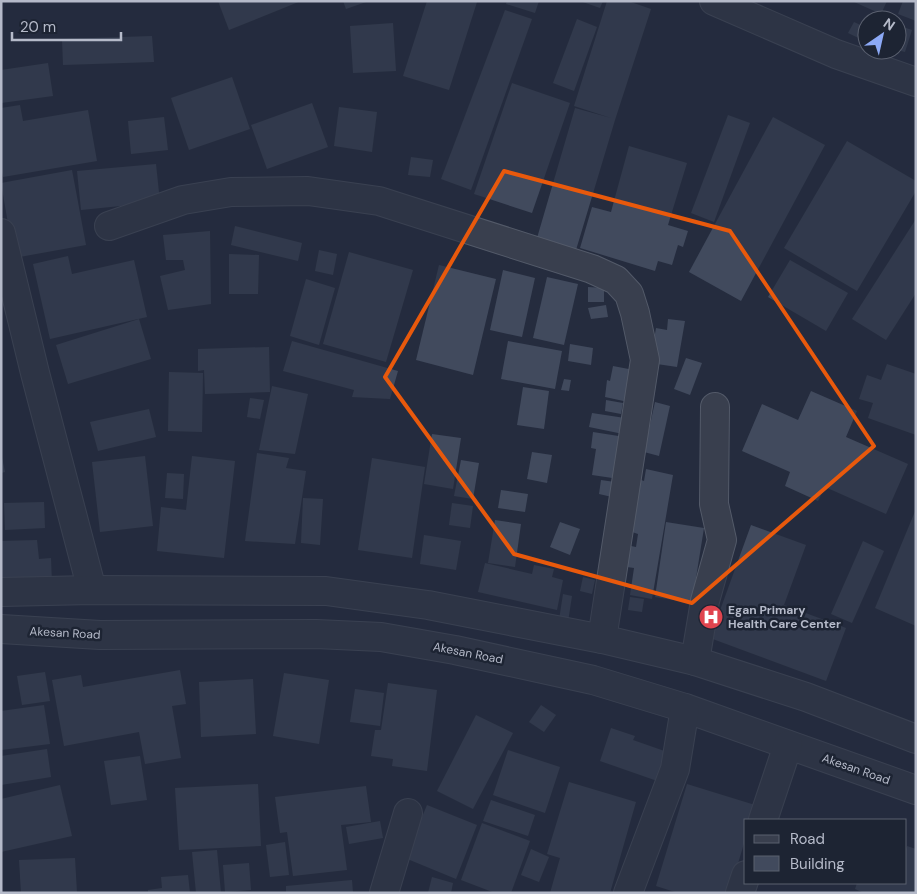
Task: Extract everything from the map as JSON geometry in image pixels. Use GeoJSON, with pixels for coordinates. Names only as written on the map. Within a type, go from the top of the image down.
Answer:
{"type":"FeatureCollection","features":[{"type":"Feature","properties":{"kind":"street"},"geometry":{"type":"LineString","coordinates":[[714,1],[836,54],[916,82]]}},
{"type":"Feature","properties":{"kind":"street"},"geometry":{"type":"LineString","coordinates":[[109,226],[184,200],[231,192],[308,191],[379,202],[592,269],[616,280],[629,294],[645,360],[602,638]]}},
{"type":"Feature","properties":{"kind":"street"},"geometry":{"type":"LineString","coordinates":[[1,233],[92,590]]}},
{"type":"Feature","properties":{"kind":"street"},"geometry":{"type":"LineString","coordinates":[[695,661],[704,601],[722,540],[714,504],[715,407]]}},
{"type":"Feature","properties":{"kind":"street"},"geometry":{"type":"LineString","coordinates":[[1,592],[92,590],[326,592],[387,599],[602,638],[695,661],[806,697],[916,739]]}},
{"type":"Feature","properties":{"kind":"street"},"geometry":{"type":"LineString","coordinates":[[381,637],[387,599]]}},
{"type":"Feature","properties":{"kind":"street","name":"Akesan Road"},"geometry":{"type":"LineString","coordinates":[[1,629],[100,635],[316,634],[381,637],[454,650],[593,680],[685,708],[916,790]]}},
{"type":"Feature","properties":{"kind":"street"},"geometry":{"type":"LineString","coordinates":[[628,893],[675,769],[685,708]]}},
{"type":"Feature","properties":{"kind":"street"},"geometry":{"type":"LineString","coordinates":[[763,819],[788,745]]}},
{"type":"Feature","properties":{"kind":"street"},"geometry":{"type":"LineString","coordinates":[[384,893],[408,813]]}},
{"type":"Feature","properties":{"kind":"street"},"geometry":{"type":"LineString","coordinates":[[740,893],[744,881]]}},
{"type":"Feature","properties":{"kind":"highlighted area"},"geometry":{"type":"Polygon","coordinates":[[[504,171],[730,231],[874,446],[692,603],[514,554],[385,377],[504,171]]]}},
{"type":"Feature","properties":{"kind":"building"},"geometry":{"type":"Polygon","coordinates":[[[218,1],[301,1],[229,30],[218,1]]]}},
{"type":"Feature","properties":{"kind":"building"},"geometry":{"type":"Polygon","coordinates":[[[343,1],[366,1],[366,2],[346,9],[343,1]]]}},
{"type":"Feature","properties":{"kind":"building"},"geometry":{"type":"Polygon","coordinates":[[[427,1],[477,2],[449,90],[403,76],[427,1]]]}},
{"type":"Feature","properties":{"kind":"building"},"geometry":{"type":"Polygon","coordinates":[[[507,1],[539,1],[535,13],[506,4],[507,1]]]}},
{"type":"Feature","properties":{"kind":"building"},"geometry":{"type":"Polygon","coordinates":[[[580,1],[603,1],[600,8],[580,1]]]}},
{"type":"Feature","properties":{"kind":"building"},"geometry":{"type":"Polygon","coordinates":[[[607,1],[628,1],[651,9],[576,250],[537,238],[575,108],[611,118],[574,106],[607,1]]]}},
{"type":"Feature","properties":{"kind":"building"},"geometry":{"type":"Polygon","coordinates":[[[852,1],[887,1],[883,10],[872,10],[852,1]]]}},
{"type":"Feature","properties":{"kind":"building"},"geometry":{"type":"Polygon","coordinates":[[[903,1],[916,1],[916,21],[907,18],[907,10],[900,10],[903,1]]]}},
{"type":"Feature","properties":{"kind":"building"},"geometry":{"type":"Polygon","coordinates":[[[505,10],[532,19],[471,190],[441,179],[505,10]]]}},
{"type":"Feature","properties":{"kind":"building"},"geometry":{"type":"Polygon","coordinates":[[[577,19],[597,27],[574,91],[553,83],[577,19]]]}},
{"type":"Feature","properties":{"kind":"building"},"geometry":{"type":"Polygon","coordinates":[[[854,22],[857,23],[857,37],[848,33],[854,22]]]}},
{"type":"Feature","properties":{"kind":"building"},"geometry":{"type":"Polygon","coordinates":[[[393,23],[396,71],[353,73],[350,26],[393,23]]]}},
{"type":"Feature","properties":{"kind":"building"},"geometry":{"type":"Polygon","coordinates":[[[907,28],[912,30],[907,46],[907,28]]]}},
{"type":"Feature","properties":{"kind":"building"},"geometry":{"type":"Polygon","coordinates":[[[152,36],[154,62],[63,65],[62,39],[152,36]]]}},
{"type":"Feature","properties":{"kind":"building"},"geometry":{"type":"Polygon","coordinates":[[[48,63],[53,96],[1,103],[1,70],[48,63]]]}},
{"type":"Feature","properties":{"kind":"building"},"geometry":{"type":"Polygon","coordinates":[[[232,77],[250,129],[189,150],[171,98],[232,77]]]}},
{"type":"Feature","properties":{"kind":"building"},"geometry":{"type":"Polygon","coordinates":[[[512,83],[570,103],[532,213],[474,194],[512,83]]]}},
{"type":"Feature","properties":{"kind":"building"},"geometry":{"type":"Polygon","coordinates":[[[312,103],[328,147],[267,169],[251,125],[312,103]]]}},
{"type":"Feature","properties":{"kind":"building"},"geometry":{"type":"Polygon","coordinates":[[[20,105],[23,121],[88,110],[97,161],[3,177],[1,168],[1,108],[20,105]]]}},
{"type":"Feature","properties":{"kind":"building"},"geometry":{"type":"Polygon","coordinates":[[[339,107],[377,112],[372,152],[334,146],[339,107]]]}},
{"type":"Feature","properties":{"kind":"building"},"geometry":{"type":"Polygon","coordinates":[[[728,115],[750,123],[714,222],[691,213],[728,115]]]}},
{"type":"Feature","properties":{"kind":"building"},"geometry":{"type":"Polygon","coordinates":[[[164,117],[168,150],[131,154],[128,121],[164,117]]]}},
{"type":"Feature","properties":{"kind":"building"},"geometry":{"type":"Polygon","coordinates":[[[773,117],[825,145],[741,301],[689,272],[773,117]]]}},
{"type":"Feature","properties":{"kind":"building"},"geometry":{"type":"Polygon","coordinates":[[[847,141],[916,181],[916,191],[857,291],[784,248],[847,141]]]}},
{"type":"Feature","properties":{"kind":"building"},"geometry":{"type":"Polygon","coordinates":[[[629,146],[687,163],[668,225],[688,231],[683,247],[678,245],[672,265],[658,261],[655,271],[580,248],[592,207],[611,212],[629,146]]]}},
{"type":"Feature","properties":{"kind":"building"},"geometry":{"type":"Polygon","coordinates":[[[411,157],[433,160],[430,177],[408,175],[411,157]]]}},
{"type":"Feature","properties":{"kind":"building"},"geometry":{"type":"Polygon","coordinates":[[[156,164],[160,202],[81,210],[77,171],[156,164]]]}},
{"type":"Feature","properties":{"kind":"building"},"geometry":{"type":"Polygon","coordinates":[[[72,170],[86,245],[14,258],[1,183],[72,170]]]}},
{"type":"Feature","properties":{"kind":"building"},"geometry":{"type":"Polygon","coordinates":[[[916,219],[916,293],[886,340],[852,319],[916,219]]]}},
{"type":"Feature","properties":{"kind":"building"},"geometry":{"type":"Polygon","coordinates":[[[235,226],[302,243],[298,261],[231,245],[235,226]]]}},
{"type":"Feature","properties":{"kind":"building"},"geometry":{"type":"Polygon","coordinates":[[[210,231],[211,304],[168,310],[160,276],[185,270],[183,260],[166,260],[163,235],[210,231]]]}},
{"type":"Feature","properties":{"kind":"building"},"geometry":{"type":"Polygon","coordinates":[[[319,250],[337,254],[333,275],[315,271],[319,250]]]}},
{"type":"Feature","properties":{"kind":"building"},"geometry":{"type":"Polygon","coordinates":[[[349,252],[413,270],[386,362],[323,344],[349,252]]]}},
{"type":"Feature","properties":{"kind":"building"},"geometry":{"type":"Polygon","coordinates":[[[229,254],[259,255],[258,294],[229,294],[229,254]]]}},
{"type":"Feature","properties":{"kind":"building"},"geometry":{"type":"Polygon","coordinates":[[[68,256],[72,274],[134,260],[147,317],[50,339],[33,264],[68,256]]]}},
{"type":"Feature","properties":{"kind":"building"},"geometry":{"type":"Polygon","coordinates":[[[790,260],[848,293],[826,331],[768,297],[790,260]]]}},
{"type":"Feature","properties":{"kind":"building"},"geometry":{"type":"Polygon","coordinates":[[[439,265],[496,279],[473,375],[416,360],[439,265]]]}},
{"type":"Feature","properties":{"kind":"building"},"geometry":{"type":"Polygon","coordinates":[[[503,270],[535,278],[522,337],[490,330],[503,270]]]}},
{"type":"Feature","properties":{"kind":"building"},"geometry":{"type":"Polygon","coordinates":[[[547,277],[578,284],[564,345],[533,338],[547,277]]]}},
{"type":"Feature","properties":{"kind":"building"},"geometry":{"type":"Polygon","coordinates":[[[306,279],[335,288],[319,345],[290,336],[306,279]]]}},
{"type":"Feature","properties":{"kind":"building"},"geometry":{"type":"Polygon","coordinates":[[[588,287],[604,288],[604,302],[588,302],[588,287]]]}},
{"type":"Feature","properties":{"kind":"building"},"geometry":{"type":"Polygon","coordinates":[[[606,305],[608,317],[591,319],[588,308],[606,305]]]}},
{"type":"Feature","properties":{"kind":"building"},"geometry":{"type":"Polygon","coordinates":[[[139,319],[151,359],[68,384],[56,345],[139,319]]]}},
{"type":"Feature","properties":{"kind":"building"},"geometry":{"type":"Polygon","coordinates":[[[668,319],[685,321],[677,367],[650,363],[656,328],[667,330],[668,319]]]}},
{"type":"Feature","properties":{"kind":"building"},"geometry":{"type":"Polygon","coordinates":[[[292,341],[398,371],[390,399],[352,397],[354,390],[283,371],[292,341]]]}},
{"type":"Feature","properties":{"kind":"building"},"geometry":{"type":"Polygon","coordinates":[[[508,341],[562,351],[555,389],[501,379],[508,341]]]}},
{"type":"Feature","properties":{"kind":"building"},"geometry":{"type":"Polygon","coordinates":[[[570,344],[593,348],[591,365],[568,361],[570,344]]]}},
{"type":"Feature","properties":{"kind":"building"},"geometry":{"type":"Polygon","coordinates":[[[269,347],[270,392],[205,394],[204,370],[198,371],[198,349],[269,347]]]}},
{"type":"Feature","properties":{"kind":"building"},"geometry":{"type":"Polygon","coordinates":[[[686,358],[702,363],[690,395],[674,389],[686,358]]]}},
{"type":"Feature","properties":{"kind":"building"},"geometry":{"type":"Polygon","coordinates":[[[887,364],[916,374],[916,435],[868,418],[873,403],[859,399],[867,375],[881,380],[887,364]]]}},
{"type":"Feature","properties":{"kind":"building"},"geometry":{"type":"Polygon","coordinates":[[[613,366],[634,370],[628,402],[605,397],[607,380],[610,381],[613,366]]]}},
{"type":"Feature","properties":{"kind":"building"},"geometry":{"type":"Polygon","coordinates":[[[169,372],[203,373],[202,432],[168,431],[169,372]]]}},
{"type":"Feature","properties":{"kind":"building"},"geometry":{"type":"Polygon","coordinates":[[[564,379],[571,380],[569,391],[561,390],[564,379]]]}},
{"type":"Feature","properties":{"kind":"building"},"geometry":{"type":"Polygon","coordinates":[[[272,386],[308,394],[295,454],[259,450],[272,386]]]}},
{"type":"Feature","properties":{"kind":"building"},"geometry":{"type":"Polygon","coordinates":[[[523,387],[549,391],[544,429],[517,425],[523,387]]]}},
{"type":"Feature","properties":{"kind":"building"},"geometry":{"type":"Polygon","coordinates":[[[811,391],[857,411],[846,437],[908,464],[886,514],[825,487],[818,501],[785,486],[790,472],[742,451],[762,404],[798,420],[811,391]]]}},
{"type":"Feature","properties":{"kind":"building"},"geometry":{"type":"Polygon","coordinates":[[[250,398],[264,400],[260,419],[247,417],[250,398]]]}},
{"type":"Feature","properties":{"kind":"building"},"geometry":{"type":"Polygon","coordinates":[[[606,400],[623,403],[621,414],[605,411],[606,400]]]}},
{"type":"Feature","properties":{"kind":"building"},"geometry":{"type":"Polygon","coordinates":[[[655,402],[670,406],[659,456],[644,452],[655,402]]]}},
{"type":"Feature","properties":{"kind":"building"},"geometry":{"type":"Polygon","coordinates":[[[149,409],[156,437],[98,451],[90,422],[149,409]]]}},
{"type":"Feature","properties":{"kind":"building"},"geometry":{"type":"Polygon","coordinates":[[[592,413],[625,418],[623,434],[589,427],[592,413]]]}},
{"type":"Feature","properties":{"kind":"building"},"geometry":{"type":"Polygon","coordinates":[[[593,432],[625,437],[619,479],[592,475],[596,449],[591,448],[593,432]]]}},
{"type":"Feature","properties":{"kind":"building"},"geometry":{"type":"Polygon","coordinates":[[[432,434],[461,438],[453,489],[424,484],[432,434]]]}},
{"type":"Feature","properties":{"kind":"building"},"geometry":{"type":"Polygon","coordinates":[[[1,452],[5,472],[1,473],[1,452]]]}},
{"type":"Feature","properties":{"kind":"building"},"geometry":{"type":"Polygon","coordinates":[[[532,452],[552,455],[547,483],[527,479],[532,452]]]}},
{"type":"Feature","properties":{"kind":"building"},"geometry":{"type":"Polygon","coordinates":[[[257,453],[289,458],[286,468],[306,471],[295,544],[245,541],[257,453]]]}},
{"type":"Feature","properties":{"kind":"building"},"geometry":{"type":"Polygon","coordinates":[[[145,456],[153,526],[100,532],[92,462],[145,456]]]}},
{"type":"Feature","properties":{"kind":"building"},"geometry":{"type":"Polygon","coordinates":[[[192,456],[235,461],[224,558],[157,551],[161,507],[186,510],[192,456]]]}},
{"type":"Feature","properties":{"kind":"building"},"geometry":{"type":"Polygon","coordinates":[[[372,458],[425,467],[412,558],[358,550],[372,458]]]}},
{"type":"Feature","properties":{"kind":"building"},"geometry":{"type":"Polygon","coordinates":[[[461,460],[479,463],[473,499],[454,496],[461,460]]]}},
{"type":"Feature","properties":{"kind":"building"},"geometry":{"type":"Polygon","coordinates":[[[646,469],[673,475],[652,599],[630,595],[634,568],[627,567],[631,546],[636,547],[638,534],[632,532],[641,480],[644,481],[646,469]]]}},
{"type":"Feature","properties":{"kind":"building"},"geometry":{"type":"Polygon","coordinates":[[[167,473],[184,474],[183,499],[165,498],[167,473]]]}},
{"type":"Feature","properties":{"kind":"building"},"geometry":{"type":"Polygon","coordinates":[[[601,480],[615,482],[612,497],[599,494],[601,480]]]}},
{"type":"Feature","properties":{"kind":"building"},"geometry":{"type":"Polygon","coordinates":[[[501,490],[528,494],[525,512],[498,508],[501,490]]]}},
{"type":"Feature","properties":{"kind":"building"},"geometry":{"type":"Polygon","coordinates":[[[303,498],[323,499],[320,545],[301,543],[303,498]]]}},
{"type":"Feature","properties":{"kind":"building"},"geometry":{"type":"Polygon","coordinates":[[[44,502],[45,528],[5,530],[4,503],[44,502]]]}},
{"type":"Feature","properties":{"kind":"building"},"geometry":{"type":"Polygon","coordinates":[[[452,503],[473,506],[470,528],[449,525],[452,503]]]}},
{"type":"Feature","properties":{"kind":"building"},"geometry":{"type":"Polygon","coordinates":[[[916,509],[916,626],[875,608],[916,509]]]}},
{"type":"Feature","properties":{"kind":"building"},"geometry":{"type":"Polygon","coordinates":[[[495,520],[521,524],[515,567],[488,563],[495,520]]]}},
{"type":"Feature","properties":{"kind":"building"},"geometry":{"type":"Polygon","coordinates":[[[560,522],[580,529],[570,555],[550,547],[560,522]]]}},
{"type":"Feature","properties":{"kind":"building"},"geometry":{"type":"Polygon","coordinates":[[[666,522],[704,528],[692,603],[655,597],[666,522]]]}},
{"type":"Feature","properties":{"kind":"building"},"geometry":{"type":"Polygon","coordinates":[[[751,525],[806,545],[784,605],[846,628],[826,681],[710,638],[751,525]]]}},
{"type":"Feature","properties":{"kind":"building"},"geometry":{"type":"Polygon","coordinates":[[[424,535],[461,541],[456,570],[420,564],[424,535]]]}},
{"type":"Feature","properties":{"kind":"building"},"geometry":{"type":"Polygon","coordinates":[[[37,540],[39,559],[51,558],[52,584],[1,586],[1,541],[37,540]]]}},
{"type":"Feature","properties":{"kind":"building"},"geometry":{"type":"Polygon","coordinates":[[[863,541],[884,551],[852,623],[831,614],[863,541]]]}},
{"type":"Feature","properties":{"kind":"building"},"geometry":{"type":"Polygon","coordinates":[[[485,563],[532,574],[534,565],[554,569],[552,577],[563,580],[557,610],[478,592],[485,563]]]}},
{"type":"Feature","properties":{"kind":"building"},"geometry":{"type":"Polygon","coordinates":[[[583,577],[595,580],[592,594],[580,591],[583,577]]]}},
{"type":"Feature","properties":{"kind":"building"},"geometry":{"type":"Polygon","coordinates":[[[563,594],[572,596],[568,622],[559,620],[563,594]]]}},
{"type":"Feature","properties":{"kind":"building"},"geometry":{"type":"Polygon","coordinates":[[[630,597],[644,599],[642,612],[628,610],[630,597]]]}},
{"type":"Feature","properties":{"kind":"building"},"geometry":{"type":"Polygon","coordinates":[[[180,670],[186,704],[172,706],[181,758],[145,764],[139,732],[64,746],[52,680],[81,675],[83,687],[180,670]]]}},
{"type":"Feature","properties":{"kind":"building"},"geometry":{"type":"Polygon","coordinates":[[[45,672],[50,701],[22,705],[17,676],[45,672]]]}},
{"type":"Feature","properties":{"kind":"building"},"geometry":{"type":"Polygon","coordinates":[[[284,673],[329,680],[319,744],[273,736],[284,673]]]}},
{"type":"Feature","properties":{"kind":"building"},"geometry":{"type":"Polygon","coordinates":[[[253,679],[256,734],[201,737],[199,682],[253,679]]]}},
{"type":"Feature","properties":{"kind":"building"},"geometry":{"type":"Polygon","coordinates":[[[388,683],[437,690],[427,771],[392,766],[393,759],[371,756],[375,730],[381,730],[388,683]]]}},
{"type":"Feature","properties":{"kind":"building"},"geometry":{"type":"Polygon","coordinates":[[[355,689],[384,693],[380,726],[350,722],[355,689]]]}},
{"type":"Feature","properties":{"kind":"building"},"geometry":{"type":"Polygon","coordinates":[[[44,705],[50,744],[1,750],[1,711],[44,705]]]}},
{"type":"Feature","properties":{"kind":"building"},"geometry":{"type":"Polygon","coordinates":[[[541,705],[556,715],[544,732],[529,722],[541,705]]]}},
{"type":"Feature","properties":{"kind":"building"},"geometry":{"type":"Polygon","coordinates":[[[476,715],[513,733],[473,809],[437,791],[476,715]]]}},
{"type":"Feature","properties":{"kind":"building"},"geometry":{"type":"Polygon","coordinates":[[[611,728],[635,736],[633,740],[673,754],[663,783],[600,761],[611,728]]]}},
{"type":"Feature","properties":{"kind":"building"},"geometry":{"type":"Polygon","coordinates":[[[47,749],[51,777],[1,785],[1,756],[47,749]]]}},
{"type":"Feature","properties":{"kind":"building"},"geometry":{"type":"Polygon","coordinates":[[[508,750],[560,767],[545,813],[493,795],[508,750]]]}},
{"type":"Feature","properties":{"kind":"building"},"geometry":{"type":"Polygon","coordinates":[[[140,756],[147,800],[111,805],[104,761],[140,756]]]}},
{"type":"Feature","properties":{"kind":"building"},"geometry":{"type":"Polygon","coordinates":[[[569,782],[636,802],[610,893],[550,893],[560,858],[547,854],[569,782]]]}},
{"type":"Feature","properties":{"kind":"building"},"geometry":{"type":"Polygon","coordinates":[[[258,784],[261,846],[179,850],[175,788],[258,784]]]}},
{"type":"Feature","properties":{"kind":"building"},"geometry":{"type":"Polygon","coordinates":[[[687,784],[755,805],[751,819],[744,819],[744,844],[729,893],[678,893],[656,886],[687,784]]]}},
{"type":"Feature","properties":{"kind":"building"},"geometry":{"type":"Polygon","coordinates":[[[60,785],[72,836],[1,852],[1,799],[60,785]]]}},
{"type":"Feature","properties":{"kind":"building"},"geometry":{"type":"Polygon","coordinates":[[[366,786],[371,822],[341,825],[347,870],[293,876],[287,832],[280,833],[275,797],[366,786]]]}},
{"type":"Feature","properties":{"kind":"building"},"geometry":{"type":"Polygon","coordinates":[[[491,800],[535,815],[528,836],[483,821],[491,800]]]}},
{"type":"Feature","properties":{"kind":"building"},"geometry":{"type":"Polygon","coordinates":[[[427,805],[477,825],[456,879],[405,858],[427,805]]]}},
{"type":"Feature","properties":{"kind":"building"},"geometry":{"type":"Polygon","coordinates":[[[380,821],[383,838],[349,844],[346,827],[380,821]]]}},
{"type":"Feature","properties":{"kind":"building"},"geometry":{"type":"Polygon","coordinates":[[[482,823],[530,841],[511,893],[495,893],[461,880],[482,823]]]}},
{"type":"Feature","properties":{"kind":"building"},"geometry":{"type":"Polygon","coordinates":[[[285,842],[289,875],[270,877],[266,845],[285,842]]]}},
{"type":"Feature","properties":{"kind":"building"},"geometry":{"type":"Polygon","coordinates":[[[907,846],[916,849],[916,893],[864,893],[855,889],[857,884],[907,884],[907,846]]]}},
{"type":"Feature","properties":{"kind":"building"},"geometry":{"type":"Polygon","coordinates":[[[531,849],[549,857],[539,882],[521,875],[531,849]]]}},
{"type":"Feature","properties":{"kind":"building"},"geometry":{"type":"Polygon","coordinates":[[[217,850],[221,893],[196,893],[192,852],[217,850]]]}},
{"type":"Feature","properties":{"kind":"building"},"geometry":{"type":"Polygon","coordinates":[[[75,858],[77,893],[21,893],[19,860],[75,858]]]}},
{"type":"Feature","properties":{"kind":"building"},"geometry":{"type":"Polygon","coordinates":[[[249,863],[251,890],[225,892],[223,865],[249,863]]]}},
{"type":"Feature","properties":{"kind":"building"},"geometry":{"type":"Polygon","coordinates":[[[188,875],[190,893],[148,893],[148,890],[162,888],[161,877],[188,875]]]}},
{"type":"Feature","properties":{"kind":"building"},"geometry":{"type":"Polygon","coordinates":[[[432,877],[453,883],[451,893],[428,893],[432,877]]]}},
{"type":"Feature","properties":{"kind":"building"},"geometry":{"type":"Polygon","coordinates":[[[352,880],[353,893],[286,893],[286,886],[352,880]]]}},
{"type":"Feature","properties":{"kind":"place","name":"Egan Primary Health Care Center"},"geometry":{"type":"Point","coordinates":[711,617]}}]}
